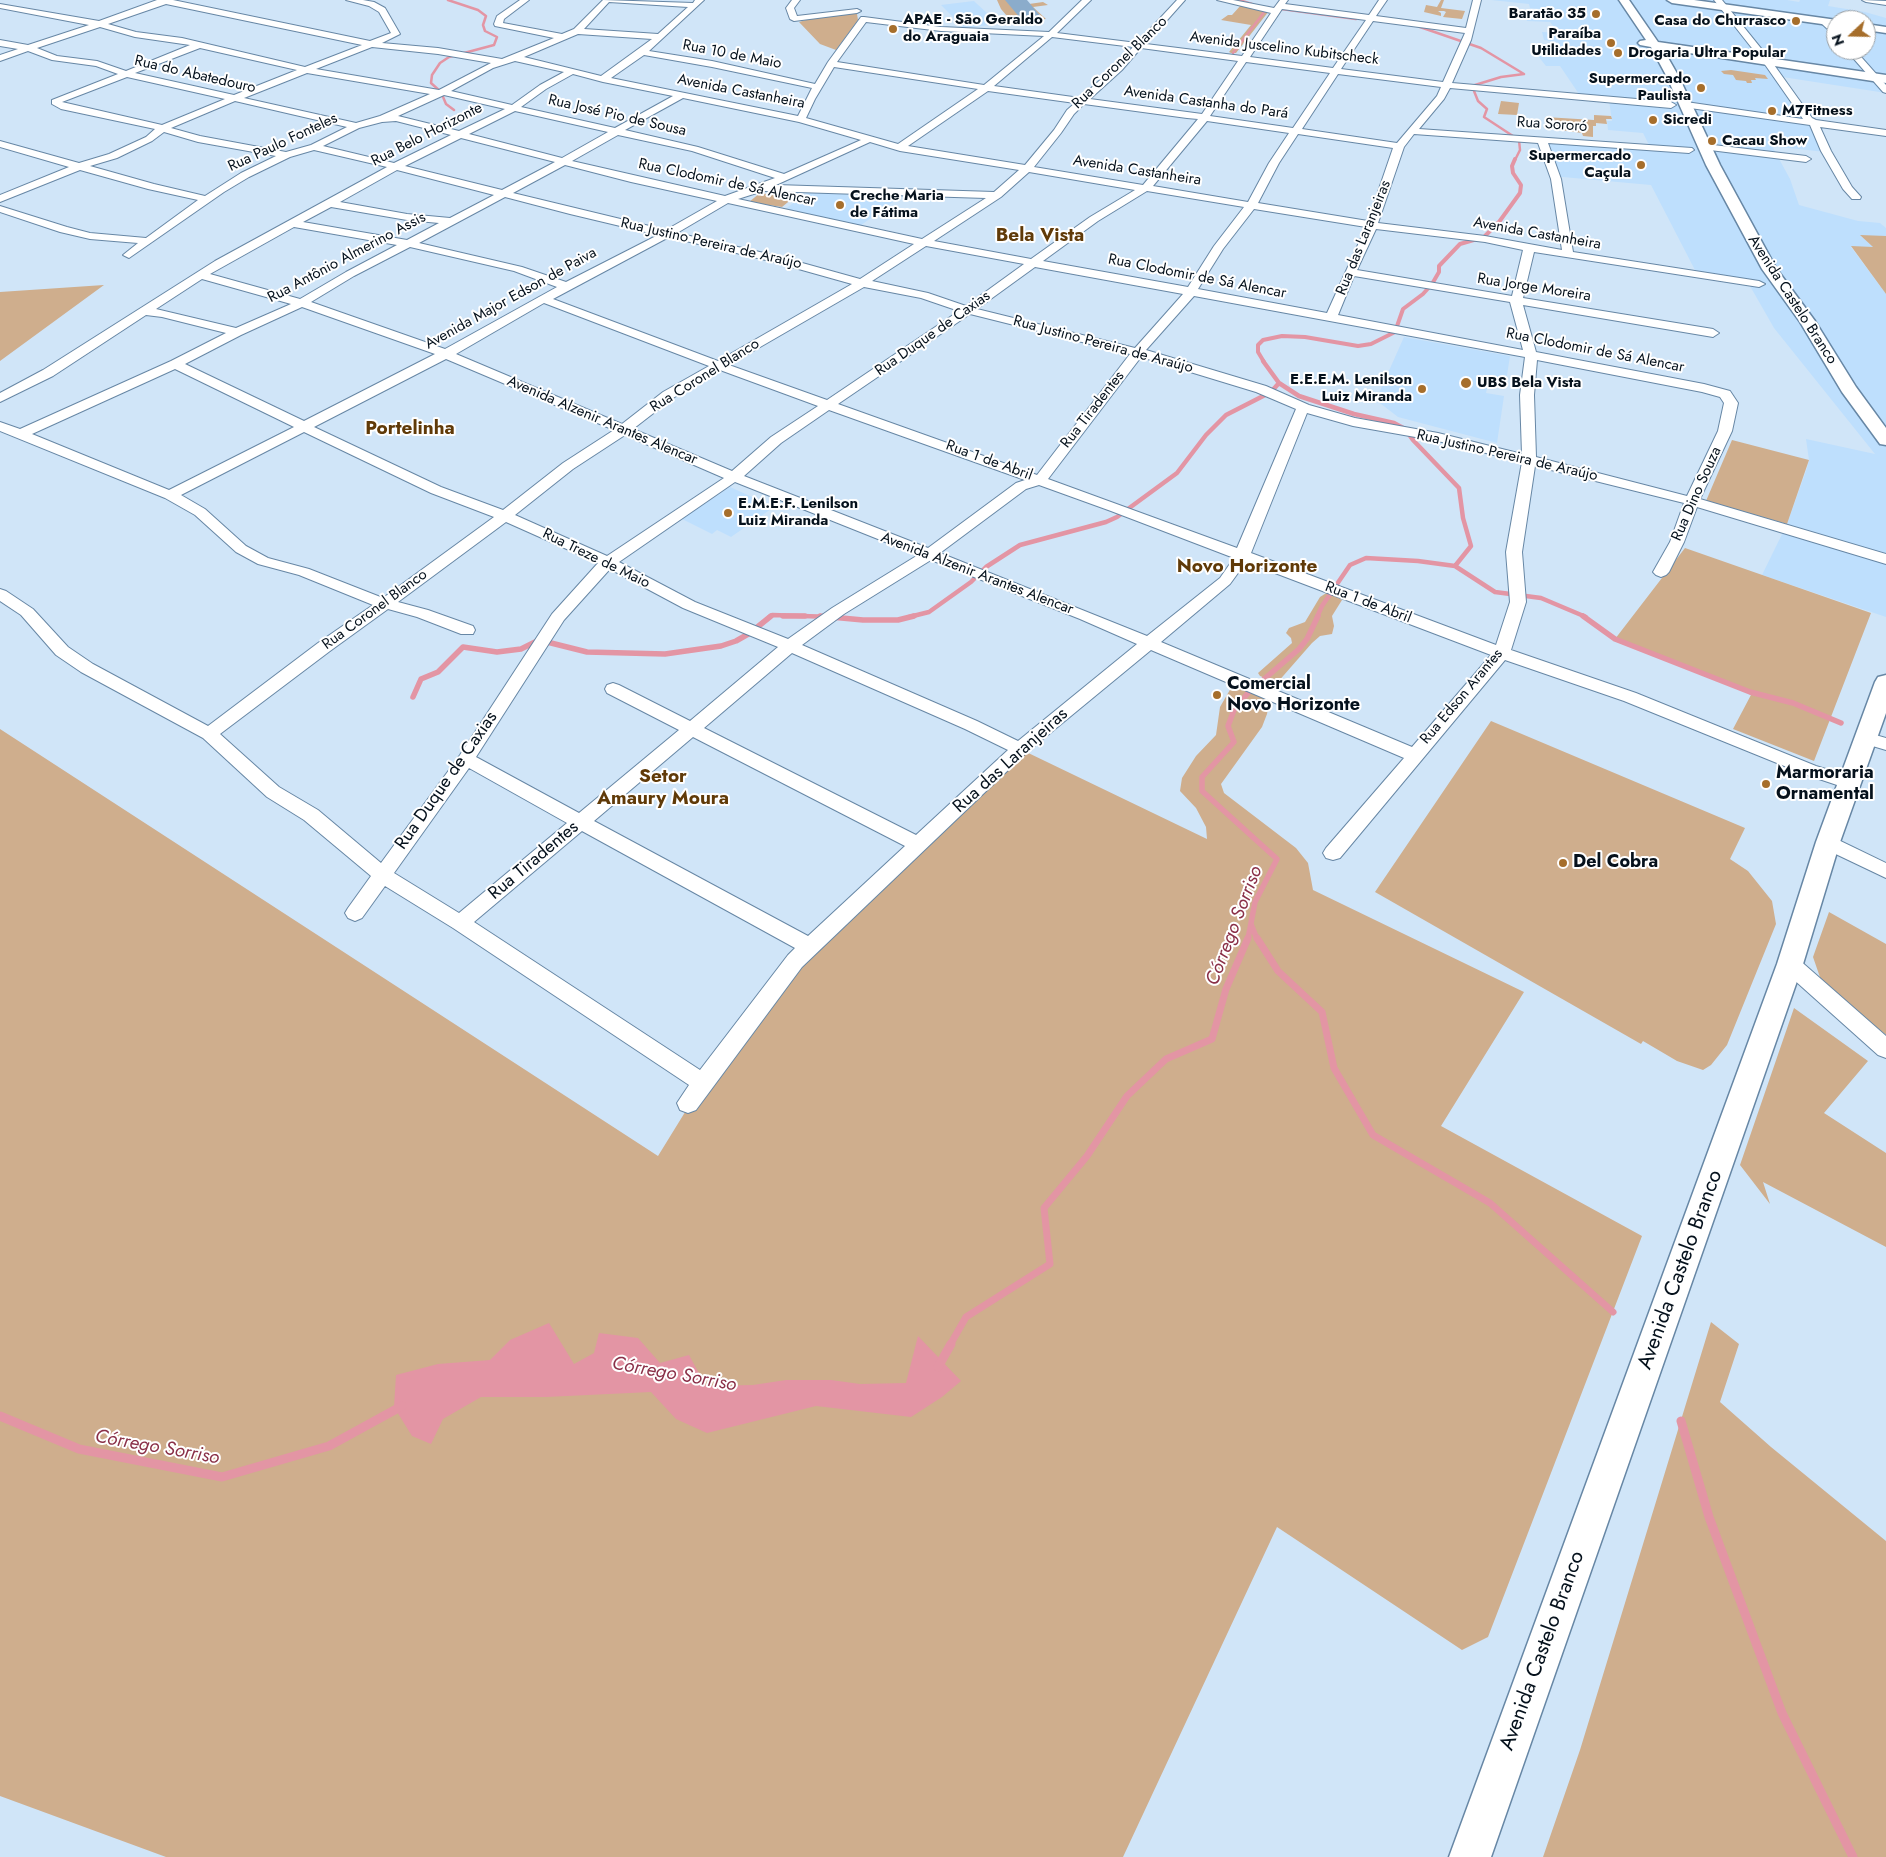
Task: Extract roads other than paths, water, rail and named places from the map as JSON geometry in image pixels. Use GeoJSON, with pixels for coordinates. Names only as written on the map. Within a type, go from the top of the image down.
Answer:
{"type":"FeatureCollection","features":[{"type":"Feature","properties":{"kind":"main road"},"geometry":{"type":"LineString","coordinates":[[1610,0],[1643,54]]}},
{"type":"Feature","properties":{"kind":"main road","name":"Avenida Castelo Branco"},"geometry":{"type":"LineString","coordinates":[[1624,0],[1655,45],[1677,108]]}},
{"type":"Feature","properties":{"kind":"main road"},"geometry":{"type":"LineString","coordinates":[[1672,0],[1721,4],[1824,21]]}},
{"type":"Feature","properties":{"kind":"main road"},"geometry":{"type":"LineString","coordinates":[[1622,19],[1638,20]]}},
{"type":"Feature","properties":{"kind":"main road"},"geometry":{"type":"LineString","coordinates":[[1634,40],[1655,45],[1880,78]]}},
{"type":"Feature","properties":{"kind":"main road","name":"Avenida Castelo Branco"},"geometry":{"type":"LineString","coordinates":[[1663,90],[1706,150],[1769,269],[1807,321],[1848,388],[1886,440]]}},
{"type":"Feature","properties":{"kind":"main road"},"geometry":{"type":"LineString","coordinates":[[1682,132],[1695,164]]}},
{"type":"Feature","properties":{"kind":"main road"},"geometry":{"type":"LineString","coordinates":[[1689,150],[1706,150]]}},
{"type":"Feature","properties":{"kind":"main road","name":"Avenida Castelo Branco"},"geometry":{"type":"LineString","coordinates":[[1747,266],[1769,297]]}},
{"type":"Feature","properties":{"kind":"main road","name":"Avenida Castelo Branco"},"geometry":{"type":"LineString","coordinates":[[1800,336],[1848,388]]}},
{"type":"Feature","properties":{"kind":"main road","name":"Avenida Castelo Branco"},"geometry":{"type":"LineString","coordinates":[[1470,1857],[1790,964],[1828,842],[1849,783],[1876,741],[1886,682]]}},
{"type":"Feature","properties":{"kind":"street"},"geometry":{"type":"LineString","coordinates":[[2,8],[28,0]]}},
{"type":"Feature","properties":{"kind":"street"},"geometry":{"type":"LineString","coordinates":[[0,58],[165,0],[371,44],[438,51],[502,62]]}},
{"type":"Feature","properties":{"kind":"street"},"geometry":{"type":"LineString","coordinates":[[0,199],[81,166],[113,156],[149,139],[163,128],[235,97],[396,34],[382,10],[370,4],[350,0]]}},
{"type":"Feature","properties":{"kind":"street"},"geometry":{"type":"LineString","coordinates":[[525,0],[500,18],[498,24],[563,37]]}},
{"type":"Feature","properties":{"kind":"street"},"geometry":{"type":"LineString","coordinates":[[381,119],[502,62],[577,31],[607,0],[697,2]]}},
{"type":"Feature","properties":{"kind":"street"},"geometry":{"type":"LineString","coordinates":[[796,0],[790,8],[794,19],[857,11]]}},
{"type":"Feature","properties":{"kind":"street"},"geometry":{"type":"LineString","coordinates":[[900,148],[986,88],[1051,34],[1087,0]]}},
{"type":"Feature","properties":{"kind":"street","name":"Rua Coronel Blanco"},"geometry":{"type":"LineString","coordinates":[[209,734],[324,647],[386,604],[505,516],[568,466],[622,431],[668,395],[862,283],[997,194],[1027,169],[1058,131],[1070,112],[1084,102],[1141,46],[1181,0]]}},
{"type":"Feature","properties":{"kind":"street"},"geometry":{"type":"LineString","coordinates":[[1221,0],[1371,19],[1467,38]]}},
{"type":"Feature","properties":{"kind":"street","name":"Rua Tiradentes"},"geometry":{"type":"LineString","coordinates":[[1040,480],[1138,352],[1190,293],[1218,248],[1251,206],[1274,163],[1334,70],[1383,0]]}},
{"type":"Feature","properties":{"kind":"street","name":"Rua das Laranjeiras"},"geometry":{"type":"LineString","coordinates":[[1331,318],[1372,225],[1398,146],[1441,97],[1467,38],[1477,0]]}},
{"type":"Feature","properties":{"kind":"street"},"geometry":{"type":"LineString","coordinates":[[1866,0],[1885,2]]}},
{"type":"Feature","properties":{"kind":"street"},"geometry":{"type":"LineString","coordinates":[[603,79],[642,52],[697,2]]}},
{"type":"Feature","properties":{"kind":"street"},"geometry":{"type":"LineString","coordinates":[[801,119],[831,64],[864,19],[850,4]]}},
{"type":"Feature","properties":{"kind":"street"},"geometry":{"type":"LineString","coordinates":[[1721,4],[1809,120],[1814,123],[1826,152],[1848,189],[1856,197]]}},
{"type":"Feature","properties":{"kind":"street","name":"Rua Duque de Caxias"},"geometry":{"type":"LineString","coordinates":[[355,913],[466,759],[558,617],[608,562],[734,478],[776,440],[968,310],[1094,219],[1147,187],[1204,118],[1278,7]]}},
{"type":"Feature","properties":{"kind":"street","name":"Rua José Pio de Sousa"},"geometry":{"type":"LineString","coordinates":[[2,8],[100,24],[134,34],[199,45],[306,70],[441,92],[695,149],[783,177]]}},
{"type":"Feature","properties":{"kind":"street","name":"Avenida Juscelino Kubitscheck"},"geometry":{"type":"LineString","coordinates":[[864,19],[940,29],[1051,34],[1446,85],[1677,108],[1886,133]]}},
{"type":"Feature","properties":{"kind":"street","name":"Rua 10 de Maio"},"geometry":{"type":"LineString","coordinates":[[577,31],[660,37]]}},
{"type":"Feature","properties":{"kind":"street","name":"Rua do Abatedouro"},"geometry":{"type":"LineString","coordinates":[[0,42],[28,48],[55,58],[97,64],[127,74],[356,126]]}},
{"type":"Feature","properties":{"kind":"street"},"geometry":{"type":"LineString","coordinates":[[199,45],[55,102],[61,106],[163,128],[198,138],[286,155]]}},
{"type":"Feature","properties":{"kind":"street","name":"Rua 10 de Maio"},"geometry":{"type":"LineString","coordinates":[[642,52],[712,64],[818,87]]}},
{"type":"Feature","properties":{"kind":"street","name":"Avenida Castanheira"},"geometry":{"type":"LineString","coordinates":[[515,58],[603,79],[801,119],[900,148],[1147,187],[1251,206],[1372,225],[1485,239],[1568,255],[1759,284]]}},
{"type":"Feature","properties":{"kind":"street"},"geometry":{"type":"LineString","coordinates":[[1861,60],[1880,78],[1886,90]]}},
{"type":"Feature","properties":{"kind":"street","name":"Avenida Castanha do Pará"},"geometry":{"type":"LineString","coordinates":[[831,64],[986,88],[1398,146]]}},
{"type":"Feature","properties":{"kind":"street","name":"Rua Belo Horizonte"},"geometry":{"type":"LineString","coordinates":[[0,398],[48,373],[142,311],[201,275],[396,166],[514,108],[543,87],[571,72]]}},
{"type":"Feature","properties":{"kind":"street","name":"Rua Antônio Almerino Assis"},"geometry":{"type":"LineString","coordinates":[[21,434],[175,364],[237,332],[302,303],[350,274],[619,132],[681,95]]}},
{"type":"Feature","properties":{"kind":"street","name":"Rua Clodomir de Sá Alencar"},"geometry":{"type":"LineString","coordinates":[[381,119],[396,118],[460,136],[631,178],[925,243],[1190,293],[1402,330],[1704,388],[1725,394],[1731,403],[1728,413]]}},
{"type":"Feature","properties":{"kind":"street","name":"Rua Paulo Fonteles"},"geometry":{"type":"LineString","coordinates":[[129,255],[206,199],[245,175],[286,155],[314,147],[356,126],[381,119]]}},
{"type":"Feature","properties":{"kind":"street","name":"Rua Sororó"},"geometry":{"type":"LineString","coordinates":[[1413,131],[1689,150]]}},
{"type":"Feature","properties":{"kind":"street","name":"Avenida Major Edson de Paiva"},"geometry":{"type":"LineString","coordinates":[[170,495],[446,354],[543,298],[668,234],[728,199],[760,188],[870,139]]}},
{"type":"Feature","properties":{"kind":"street"},"geometry":{"type":"LineString","coordinates":[[1542,140],[1556,179],[1568,255]]}},
{"type":"Feature","properties":{"kind":"street"},"geometry":{"type":"LineString","coordinates":[[0,144],[152,187],[206,199]]}},
{"type":"Feature","properties":{"kind":"street","name":"Rua Justino Pereira de Araújo"},"geometry":{"type":"LineString","coordinates":[[314,147],[668,234],[774,258],[862,283],[917,294],[968,310],[1138,352],[1261,389],[1304,408],[1375,427],[1438,437],[1692,501],[1886,559]]}},
{"type":"Feature","properties":{"kind":"street"},"geometry":{"type":"LineString","coordinates":[[1706,150],[1806,159]]}},
{"type":"Feature","properties":{"kind":"street"},"geometry":{"type":"LineString","coordinates":[[760,188],[997,194]]}},
{"type":"Feature","properties":{"kind":"street"},"geometry":{"type":"LineString","coordinates":[[331,204],[400,216],[450,221]]}},
{"type":"Feature","properties":{"kind":"street"},"geometry":{"type":"LineString","coordinates":[[0,209],[64,230],[90,236],[148,241]]}},
{"type":"Feature","properties":{"kind":"street"},"geometry":{"type":"LineString","coordinates":[[294,224],[410,244],[518,269],[566,286]]}},
{"type":"Feature","properties":{"kind":"street"},"geometry":{"type":"LineString","coordinates":[[1516,302],[1529,248]]}},
{"type":"Feature","properties":{"kind":"street","name":"Rua Jorge Moreira"},"geometry":{"type":"LineString","coordinates":[[1350,272],[1516,302],[1713,334]]}},
{"type":"Feature","properties":{"kind":"street","name":"Avenida Alzenir Arantes Alencar"},"geometry":{"type":"LineString","coordinates":[[201,275],[302,303],[446,354],[734,478],[1149,642],[1264,693],[1414,755]]}},
{"type":"Feature","properties":{"kind":"street","name":"Rua 1 de Abril"},"geometry":{"type":"LineString","coordinates":[[543,298],[720,366],[1133,514],[1502,653],[1630,697],[1810,770],[1849,783]]}},
{"type":"Feature","properties":{"kind":"street","name":"Rua Edson Arantes"},"geometry":{"type":"LineString","coordinates":[[1333,853],[1502,653],[1518,596],[1514,552],[1529,460],[1527,395],[1532,356],[1516,302]]}},
{"type":"Feature","properties":{"kind":"street"},"geometry":{"type":"LineString","coordinates":[[142,311],[162,313],[237,332]]}},
{"type":"Feature","properties":{"kind":"street","name":"Rua Treze de Maio"},"geometry":{"type":"LineString","coordinates":[[175,364],[436,490],[505,516],[608,562],[689,605],[790,646],[971,725],[1020,749]]}},
{"type":"Feature","properties":{"kind":"street","name":"Rua das Laranjeiras"},"geometry":{"type":"LineString","coordinates":[[688,1103],[795,961],[1020,749],[1225,581],[1243,556],[1246,544],[1297,420],[1304,408]]}},
{"type":"Feature","properties":{"kind":"street","name":"Rua Dino Souza"},"geometry":{"type":"LineString","coordinates":[[1661,572],[1677,542],[1692,501],[1725,431],[1728,413]]}},
{"type":"Feature","properties":{"kind":"street"},"geometry":{"type":"LineString","coordinates":[[0,426],[170,495],[200,512],[241,549],[263,561],[304,572],[386,604],[422,613],[467,630]]}},
{"type":"Feature","properties":{"kind":"street"},"geometry":{"type":"LineString","coordinates":[[790,646],[838,611],[928,555],[1021,486],[1040,480]]}},
{"type":"Feature","properties":{"kind":"street"},"geometry":{"type":"LineString","coordinates":[[0,594],[27,612],[62,652],[87,668],[209,734],[273,792],[311,816],[382,875],[460,923],[703,1083]]}},
{"type":"Feature","properties":{"kind":"street","name":"Rua Tiradentes"},"geometry":{"type":"LineString","coordinates":[[460,923],[790,646]]}},
{"type":"Feature","properties":{"kind":"street"},"geometry":{"type":"LineString","coordinates":[[613,689],[919,845]]}},
{"type":"Feature","properties":{"kind":"street"},"geometry":{"type":"LineString","coordinates":[[466,759],[810,947]]}},
{"type":"Feature","properties":{"kind":"street"},"geometry":{"type":"LineString","coordinates":[[1828,842],[1886,871]]}},
{"type":"Feature","properties":{"kind":"street"},"geometry":{"type":"LineString","coordinates":[[1790,964],[1886,1049]]}},
{"type":"Feature","properties":{"kind":"water"},"geometry":{"type":"Polygon","coordinates":[[[549,1323],[574,1364],[594,1353],[599,1333],[638,1338],[660,1363],[689,1355],[706,1386],[753,1385],[786,1380],[831,1380],[860,1384],[906,1383],[918,1336],[961,1381],[942,1397],[911,1417],[816,1406],[707,1433],[676,1419],[651,1392],[546,1397],[481,1397],[443,1419],[431,1444],[412,1436],[394,1407],[396,1375],[438,1364],[490,1360],[510,1340],[549,1323]]]}},
{"type":"Feature","properties":{"kind":"waterway"},"geometry":{"type":"LineString","coordinates":[[448,0],[478,10],[486,16],[483,25],[485,31],[497,37],[494,45],[449,57],[440,63],[432,75],[431,83],[441,92],[446,104],[454,110]]}},
{"type":"Feature","properties":{"kind":"waterway","name":"Córrego Sorriso"},"geometry":{"type":"LineString","coordinates":[[1239,0],[1252,4]]}},
{"type":"Feature","properties":{"kind":"waterway"},"geometry":{"type":"LineString","coordinates":[[1233,53],[1268,7]]}},
{"type":"Feature","properties":{"kind":"waterway","name":"Córrego Sorriso"},"geometry":{"type":"LineString","coordinates":[[1274,8],[1356,19]]}},
{"type":"Feature","properties":{"kind":"waterway","name":"Córrego Sorriso"},"geometry":{"type":"LineString","coordinates":[[1420,27],[1481,48],[1524,74],[1501,77],[1475,85],[1474,91],[1478,101],[1487,109],[1484,117],[1519,140],[1520,150],[1515,160]]}},
{"type":"Feature","properties":{"kind":"waterway","name":"Córrego Sorriso"},"geometry":{"type":"LineString","coordinates":[[1264,362],[1258,352],[1258,345],[1263,340],[1282,336],[1305,337],[1358,346],[1371,344],[1395,332],[1403,309],[1423,294],[1432,284],[1439,272],[1439,266],[1460,244],[1484,237],[1499,222],[1520,193],[1521,185],[1513,173],[1512,166],[1515,159]]}},
{"type":"Feature","properties":{"kind":"waterway","name":"Córrego Sorriso"},"geometry":{"type":"LineString","coordinates":[[1263,361],[1279,383]]}},
{"type":"Feature","properties":{"kind":"waterway"},"geometry":{"type":"LineString","coordinates":[[909,617],[929,612],[971,582],[986,567],[1020,545],[1106,522],[1117,517],[1177,473],[1206,435],[1226,415],[1271,392],[1279,383]]}},
{"type":"Feature","properties":{"kind":"waterway","name":"Córrego Sorriso"},"geometry":{"type":"LineString","coordinates":[[1279,383],[1299,396],[1354,414],[1394,423],[1405,429],[1413,440],[1459,488],[1463,518],[1471,546],[1455,566]]}},
{"type":"Feature","properties":{"kind":"waterway","name":"Córrego Sorriso"},"geometry":{"type":"LineString","coordinates":[[1317,617],[1322,606],[1350,565],[1366,558],[1418,561],[1455,566]]}},
{"type":"Feature","properties":{"kind":"waterway"},"geometry":{"type":"LineString","coordinates":[[1455,566],[1495,592],[1541,598],[1586,617]]}},
{"type":"Feature","properties":{"kind":"waterway"},"geometry":{"type":"LineString","coordinates":[[769,617],[772,615],[802,616]]}},
{"type":"Feature","properties":{"kind":"waterway"},"geometry":{"type":"LineString","coordinates":[[413,697],[421,679],[438,672],[463,647],[497,652],[521,649],[539,640],[587,652],[665,654],[721,646],[736,641],[750,633],[771,616]]}},
{"type":"Feature","properties":{"kind":"waterway"},"geometry":{"type":"LineString","coordinates":[[783,616],[802,616]]}},
{"type":"Feature","properties":{"kind":"waterway"},"geometry":{"type":"LineString","coordinates":[[802,616],[830,617]]}},
{"type":"Feature","properties":{"kind":"waterway"},"geometry":{"type":"LineString","coordinates":[[820,616],[830,617]]}},
{"type":"Feature","properties":{"kind":"waterway"},"geometry":{"type":"LineString","coordinates":[[830,617],[863,620],[898,620],[914,616]]}},
{"type":"Feature","properties":{"kind":"waterway","name":"Córrego Sorriso"},"geometry":{"type":"LineString","coordinates":[[1248,939],[1255,902],[1277,859],[1202,791],[1202,777],[1234,742],[1228,726],[1234,710],[1248,693],[1299,649],[1307,639],[1318,616]]}},
{"type":"Feature","properties":{"kind":"waterway"},"geometry":{"type":"LineString","coordinates":[[1583,616],[1615,639],[1750,692],[1793,703],[1841,723]]}},
{"type":"Feature","properties":{"kind":"waterway"},"geometry":{"type":"LineString","coordinates":[[1251,924],[1257,939]]}},
{"type":"Feature","properties":{"kind":"waterway","name":"Córrego Sorriso"},"geometry":{"type":"LineString","coordinates":[[950,1345],[966,1317],[1050,1264],[1044,1208],[1087,1156],[1127,1096],[1166,1059],[1212,1039],[1226,989],[1248,938]]}},
{"type":"Feature","properties":{"kind":"waterway"},"geometry":{"type":"LineString","coordinates":[[1257,938],[1278,971],[1322,1012],[1334,1068],[1373,1135],[1490,1203],[1613,1312]]}},
{"type":"Feature","properties":{"kind":"waterway","name":"Córrego Sorriso"},"geometry":{"type":"LineString","coordinates":[[938,1367],[951,1344]]}},
{"type":"Feature","properties":{"kind":"waterway","name":"Córrego Sorriso"},"geometry":{"type":"LineString","coordinates":[[0,1416],[79,1449],[222,1477],[329,1446],[402,1406]]}},
{"type":"Feature","properties":{"kind":"waterway"},"geometry":{"type":"LineString","coordinates":[[1681,1421],[1709,1517],[1782,1713],[1853,1857]]}},
{"type":"Feature","properties":{"kind":"place","name":"Baratão 35"},"geometry":{"type":"Point","coordinates":[1596,14]}},
{"type":"Feature","properties":{"kind":"place","name":"Casa do Churrasco"},"geometry":{"type":"Point","coordinates":[1796,21]}},
{"type":"Feature","properties":{"kind":"place","name":"APAE - São Geraldo do Araguaia"},"geometry":{"type":"Point","coordinates":[893,29]}},
{"type":"Feature","properties":{"kind":"place","name":"Paraíba Utilidades"},"geometry":{"type":"Point","coordinates":[1611,43]}},
{"type":"Feature","properties":{"kind":"place","name":"Drogaria Ultra Popular"},"geometry":{"type":"Point","coordinates":[1618,53]}},
{"type":"Feature","properties":{"kind":"place","name":"Supermercado Paulista"},"geometry":{"type":"Point","coordinates":[1701,88]}},
{"type":"Feature","properties":{"kind":"place","name":"M7Fitness"},"geometry":{"type":"Point","coordinates":[1772,111]}},
{"type":"Feature","properties":{"kind":"place","name":"Sicredi"},"geometry":{"type":"Point","coordinates":[1653,120]}},
{"type":"Feature","properties":{"kind":"place","name":"Cacau Show"},"geometry":{"type":"Point","coordinates":[1712,141]}},
{"type":"Feature","properties":{"kind":"place","name":"Supermercado Caçula"},"geometry":{"type":"Point","coordinates":[1641,165]}},
{"type":"Feature","properties":{"kind":"place","name":"Creche Maria de Fátima"},"geometry":{"type":"Point","coordinates":[840,205]}},
{"type":"Feature","properties":{"kind":"place","name":"UBS Bela Vista"},"geometry":{"type":"Point","coordinates":[1466,383]}},
{"type":"Feature","properties":{"kind":"place","name":"E.E.E.M. Lenilson Luiz Miranda"},"geometry":{"type":"Point","coordinates":[1422,389]}},
{"type":"Feature","properties":{"kind":"place","name":"E.M.E.F. Lenilson Luiz Miranda"},"geometry":{"type":"Point","coordinates":[728,513]}},
{"type":"Feature","properties":{"kind":"place","name":"Comercial Novo Horizonte"},"geometry":{"type":"Point","coordinates":[1217,695]}},
{"type":"Feature","properties":{"kind":"place","name":"Marmoraria Ornamental"},"geometry":{"type":"Point","coordinates":[1766,784]}},
{"type":"Feature","properties":{"kind":"place","name":"Del Cobra"},"geometry":{"type":"Point","coordinates":[1563,863]}},
{"type":"Feature","properties":{"kind":"district","name":"Bela Vista"},"geometry":{"type":"Point","coordinates":[1040,236]}},
{"type":"Feature","properties":{"kind":"district","name":"Portelinha"},"geometry":{"type":"Point","coordinates":[410,429]}},
{"type":"Feature","properties":{"kind":"district","name":"Novo Horizonte"},"geometry":{"type":"Point","coordinates":[1247,567]}},
{"type":"Feature","properties":{"kind":"district","name":"Setor Amaury Moura"},"geometry":{"type":"Point","coordinates":[663,788]}}]}
